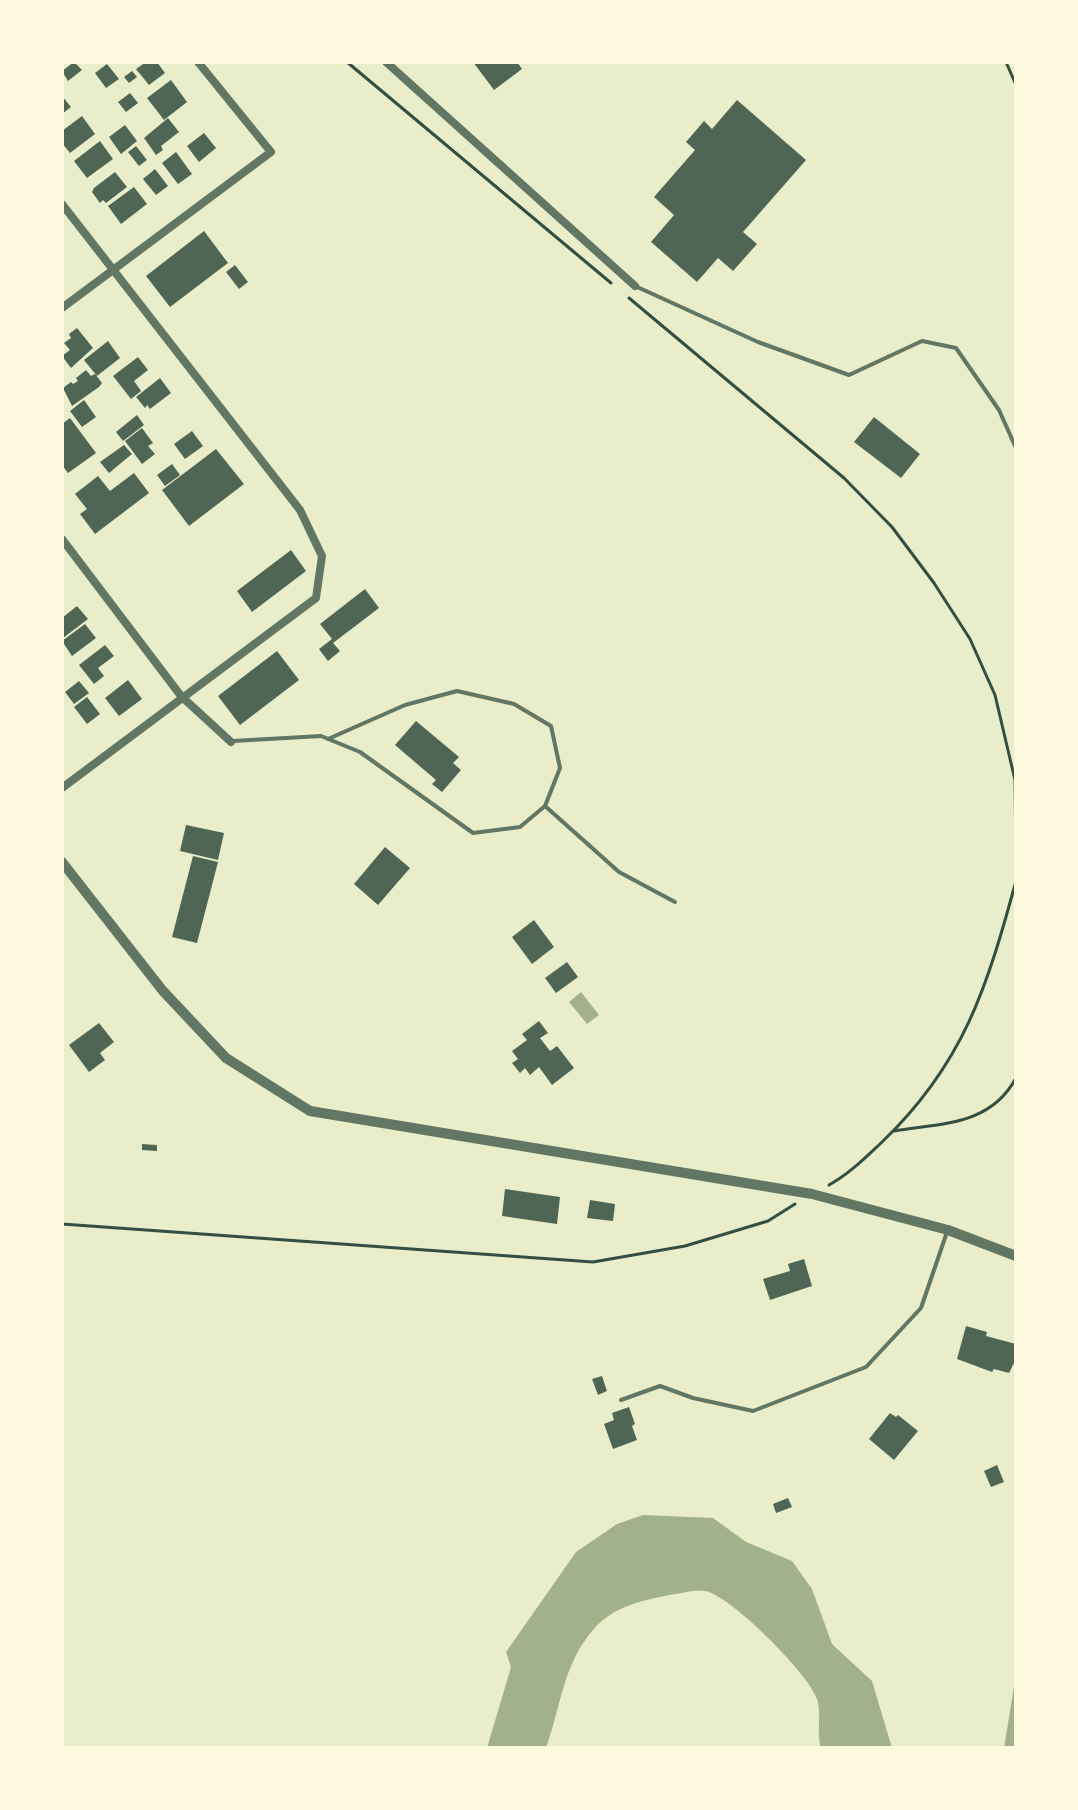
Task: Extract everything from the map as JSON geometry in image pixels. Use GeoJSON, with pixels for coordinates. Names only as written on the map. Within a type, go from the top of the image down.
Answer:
{"type":"FeatureCollection","features":[{"type":"Feature","properties":{"kind":"street"},"geometry":{"type":"LineString","coordinates":[[62,308],[271,152],[198,62]]}},
{"type":"Feature","properties":{"kind":"street"},"geometry":{"type":"LineString","coordinates":[[386,62],[635,286]]}},
{"type":"Feature","properties":{"kind":"street"},"geometry":{"type":"LineString","coordinates":[[62,204],[300,510],[322,556],[316,598],[62,788]]}},
{"type":"Feature","properties":{"kind":"street"},"geometry":{"type":"LineString","coordinates":[[62,539],[181,696],[231,742]]}},
{"type":"Feature","properties":{"kind":"street"},"geometry":{"type":"LineString","coordinates":[[62,862],[163,991],[226,1058],[310,1111],[812,1194],[948,1230],[1016,1256]]}},
{"type":"Feature","properties":{"kind":"lane"},"geometry":{"type":"LineString","coordinates":[[635,286],[758,342],[849,375],[922,341],[956,348],[999,410],[1016,448]]}},
{"type":"Feature","properties":{"kind":"lane"},"geometry":{"type":"LineString","coordinates":[[231,742],[321,736],[328,739],[360,752],[473,833],[520,827],[545,806],[560,768],[551,726],[514,704],[457,691],[405,705],[328,739]]}},
{"type":"Feature","properties":{"kind":"lane"},"geometry":{"type":"LineString","coordinates":[[545,806],[619,872],[675,902]]}},
{"type":"Feature","properties":{"kind":"lane"},"geometry":{"type":"LineString","coordinates":[[621,1400],[660,1386],[693,1398],[753,1411],[866,1367],[921,1308],[948,1230]]}},
{"type":"Feature","properties":{"kind":"path"},"geometry":{"type":"LineString","coordinates":[[347,62],[614,285]]}},
{"type":"Feature","properties":{"kind":"path"},"geometry":{"type":"LineString","coordinates":[[1006,62],[1016,85]]}},
{"type":"Feature","properties":{"kind":"path"},"geometry":{"type":"LineString","coordinates":[[626,296],[844,478],[892,527],[934,583],[970,639],[995,695],[1015,780],[1016,862]]}},
{"type":"Feature","properties":{"kind":"path"},"geometry":{"type":"LineString","coordinates":[[62,1224],[593,1262],[685,1246],[768,1221],[844,1177],[910,1115],[943,1073],[975,1013],[1016,881]]}},
{"type":"Feature","properties":{"kind":"path"},"geometry":{"type":"LineString","coordinates":[[894,1131],[950,1124],[988,1109],[1007,1095],[1016,1078]]}},
{"type":"Feature","properties":{"kind":"shaded area"},"geometry":{"type":"Polygon","coordinates":[[[581,992],[599,1015],[587,1024],[569,1002],[581,992]]]}},
{"type":"Feature","properties":{"kind":"shaded area"},"geometry":{"type":"Polygon","coordinates":[[[643,1515],[713,1518],[746,1542],[792,1561],[812,1589],[832,1644],[872,1681],[892,1748],[821,1748],[817,1699],[800,1672],[732,1606],[717,1596],[697,1590],[630,1605],[610,1615],[593,1630],[569,1671],[546,1748],[487,1748],[511,1667],[506,1652],[576,1552],[617,1524],[643,1515]]]}},
{"type":"Feature","properties":{"kind":"shaded area"},"geometry":{"type":"Polygon","coordinates":[[[1016,1674],[1016,1748],[1004,1748],[1016,1674]]]}},
{"type":"Feature","properties":{"kind":"building"},"geometry":{"type":"Polygon","coordinates":[[[74,62],[82,70],[68,81],[62,71],[74,62]]]}},
{"type":"Feature","properties":{"kind":"building"},"geometry":{"type":"Polygon","coordinates":[[[146,62],[157,62],[165,73],[149,85],[136,69],[146,62]]]}},
{"type":"Feature","properties":{"kind":"building"},"geometry":{"type":"Polygon","coordinates":[[[473,62],[517,62],[522,69],[494,90],[473,62]]]}},
{"type":"Feature","properties":{"kind":"building"},"geometry":{"type":"Polygon","coordinates":[[[107,64],[119,79],[106,88],[95,73],[107,64]]]}},
{"type":"Feature","properties":{"kind":"building"},"geometry":{"type":"Polygon","coordinates":[[[132,71],[137,77],[129,83],[124,77],[132,71]]]}},
{"type":"Feature","properties":{"kind":"building"},"geometry":{"type":"Polygon","coordinates":[[[171,80],[187,102],[164,120],[147,98],[171,80]]]}},
{"type":"Feature","properties":{"kind":"building"},"geometry":{"type":"Polygon","coordinates":[[[130,93],[138,103],[126,112],[118,102],[130,93]]]}},
{"type":"Feature","properties":{"kind":"building"},"geometry":{"type":"Polygon","coordinates":[[[62,96],[71,107],[62,114],[62,96]]]}},
{"type":"Feature","properties":{"kind":"building"},"geometry":{"type":"Polygon","coordinates":[[[737,100],[806,160],[743,232],[757,244],[733,271],[718,258],[697,282],[651,242],[674,215],[654,197],[695,150],[686,142],[704,121],[712,129],[737,100]]]}},
{"type":"Feature","properties":{"kind":"building"},"geometry":{"type":"Polygon","coordinates":[[[82,116],[95,134],[70,153],[62,143],[62,131],[82,116]]]}},
{"type":"Feature","properties":{"kind":"building"},"geometry":{"type":"Polygon","coordinates":[[[168,118],[179,132],[161,146],[163,150],[156,155],[144,138],[168,118]]]}},
{"type":"Feature","properties":{"kind":"building"},"geometry":{"type":"Polygon","coordinates":[[[125,125],[137,141],[121,154],[109,137],[125,125]]]}},
{"type":"Feature","properties":{"kind":"building"},"geometry":{"type":"Polygon","coordinates":[[[204,133],[216,148],[199,162],[187,146],[204,133]]]}},
{"type":"Feature","properties":{"kind":"building"},"geometry":{"type":"Polygon","coordinates":[[[100,141],[113,159],[87,178],[74,161],[100,141]]]}},
{"type":"Feature","properties":{"kind":"building"},"geometry":{"type":"Polygon","coordinates":[[[136,146],[147,160],[139,166],[128,152],[136,146]]]}},
{"type":"Feature","properties":{"kind":"building"},"geometry":{"type":"Polygon","coordinates":[[[176,152],[192,174],[178,184],[162,163],[176,152]]]}},
{"type":"Feature","properties":{"kind":"building"},"geometry":{"type":"Polygon","coordinates":[[[155,169],[168,186],[156,195],[143,179],[155,169]]]}},
{"type":"Feature","properties":{"kind":"building"},"geometry":{"type":"Polygon","coordinates":[[[115,172],[127,187],[106,203],[103,200],[100,203],[92,192],[115,172]]]}},
{"type":"Feature","properties":{"kind":"building"},"geometry":{"type":"Polygon","coordinates":[[[134,187],[147,204],[121,224],[108,206],[134,187]]]}},
{"type":"Feature","properties":{"kind":"building"},"geometry":{"type":"Polygon","coordinates":[[[204,231],[228,263],[170,307],[146,276],[204,231]]]}},
{"type":"Feature","properties":{"kind":"building"},"geometry":{"type":"Polygon","coordinates":[[[235,265],[248,282],[239,289],[226,272],[235,265]]]}},
{"type":"Feature","properties":{"kind":"building"},"geometry":{"type":"Polygon","coordinates":[[[77,328],[93,348],[71,368],[62,356],[70,350],[64,343],[77,328]]]}},
{"type":"Feature","properties":{"kind":"building"},"geometry":{"type":"Polygon","coordinates":[[[108,341],[120,358],[97,376],[84,360],[108,341]]]}},
{"type":"Feature","properties":{"kind":"building"},"geometry":{"type":"Polygon","coordinates":[[[138,357],[148,370],[134,381],[141,391],[131,399],[113,376],[138,357]]]}},
{"type":"Feature","properties":{"kind":"building"},"geometry":{"type":"Polygon","coordinates":[[[86,370],[91,376],[95,374],[102,383],[72,406],[63,388],[78,381],[76,378],[86,370]]]}},
{"type":"Feature","properties":{"kind":"building"},"geometry":{"type":"Polygon","coordinates":[[[160,378],[171,393],[150,409],[147,405],[145,408],[136,397],[160,378]]]}},
{"type":"Feature","properties":{"kind":"building"},"geometry":{"type":"Polygon","coordinates":[[[84,400],[96,417],[82,427],[70,411],[84,400]]]}},
{"type":"Feature","properties":{"kind":"building"},"geometry":{"type":"Polygon","coordinates":[[[137,415],[144,425],[123,441],[116,432],[137,415]]]}},
{"type":"Feature","properties":{"kind":"building"},"geometry":{"type":"Polygon","coordinates":[[[874,417],[920,454],[901,478],[854,442],[874,417]]]}},
{"type":"Feature","properties":{"kind":"building"},"geometry":{"type":"Polygon","coordinates":[[[70,418],[96,453],[68,473],[62,465],[62,424],[70,418]]]}},
{"type":"Feature","properties":{"kind":"building"},"geometry":{"type":"Polygon","coordinates":[[[142,428],[153,443],[148,446],[155,454],[142,464],[125,441],[142,428]]]}},
{"type":"Feature","properties":{"kind":"building"},"geometry":{"type":"Polygon","coordinates":[[[192,431],[203,446],[185,459],[174,444],[192,431]]]}},
{"type":"Feature","properties":{"kind":"building"},"geometry":{"type":"Polygon","coordinates":[[[124,445],[132,454],[109,473],[100,462],[124,445]]]}},
{"type":"Feature","properties":{"kind":"building"},"geometry":{"type":"Polygon","coordinates":[[[216,449],[244,484],[189,526],[162,490],[216,449]]]}},
{"type":"Feature","properties":{"kind":"building"},"geometry":{"type":"Polygon","coordinates":[[[172,464],[180,475],[165,486],[157,475],[172,464]]]}},
{"type":"Feature","properties":{"kind":"building"},"geometry":{"type":"Polygon","coordinates":[[[134,473],[149,493],[95,534],[80,514],[87,509],[75,494],[98,476],[110,491],[134,473]]]}},
{"type":"Feature","properties":{"kind":"building"},"geometry":{"type":"Polygon","coordinates":[[[291,550],[306,571],[252,612],[237,591],[291,550]]]}},
{"type":"Feature","properties":{"kind":"building"},"geometry":{"type":"Polygon","coordinates":[[[365,589],[379,608],[333,643],[340,651],[328,661],[319,649],[332,639],[320,624],[365,589]]]}},
{"type":"Feature","properties":{"kind":"building"},"geometry":{"type":"Polygon","coordinates":[[[77,606],[88,619],[63,638],[62,618],[77,606]]]}},
{"type":"Feature","properties":{"kind":"building"},"geometry":{"type":"Polygon","coordinates":[[[85,624],[96,638],[72,656],[62,641],[85,624]]]}},
{"type":"Feature","properties":{"kind":"building"},"geometry":{"type":"Polygon","coordinates":[[[105,645],[114,656],[98,668],[104,676],[94,684],[79,665],[105,645]]]}},
{"type":"Feature","properties":{"kind":"building"},"geometry":{"type":"Polygon","coordinates":[[[277,651],[299,680],[240,725],[218,696],[277,651]]]}},
{"type":"Feature","properties":{"kind":"building"},"geometry":{"type":"Polygon","coordinates":[[[128,680],[142,699],[119,716],[105,698],[128,680]]]}},
{"type":"Feature","properties":{"kind":"building"},"geometry":{"type":"Polygon","coordinates":[[[79,681],[89,693],[74,704],[65,692],[79,681]]]}},
{"type":"Feature","properties":{"kind":"building"},"geometry":{"type":"Polygon","coordinates":[[[87,697],[100,714],[87,724],[74,707],[87,697]]]}},
{"type":"Feature","properties":{"kind":"building"},"geometry":{"type":"Polygon","coordinates":[[[416,721],[459,757],[453,763],[461,770],[442,792],[432,784],[436,780],[395,745],[416,721]]]}},
{"type":"Feature","properties":{"kind":"building"},"geometry":{"type":"Polygon","coordinates":[[[186,825],[224,833],[218,860],[180,851],[186,825]]]}},
{"type":"Feature","properties":{"kind":"building"},"geometry":{"type":"Polygon","coordinates":[[[385,847],[410,868],[378,905],[354,884],[385,847]]]}},
{"type":"Feature","properties":{"kind":"building"},"geometry":{"type":"Polygon","coordinates":[[[193,856],[218,862],[197,943],[172,937],[193,856]]]}},
{"type":"Feature","properties":{"kind":"building"},"geometry":{"type":"Polygon","coordinates":[[[534,920],[554,947],[532,964],[512,937],[534,920]]]}},
{"type":"Feature","properties":{"kind":"building"},"geometry":{"type":"Polygon","coordinates":[[[567,962],[578,977],[556,993],[545,978],[567,962]]]}},
{"type":"Feature","properties":{"kind":"building"},"geometry":{"type":"Polygon","coordinates":[[[539,1021],[548,1033],[540,1038],[550,1051],[557,1046],[574,1068],[552,1085],[539,1067],[530,1075],[525,1068],[520,1073],[512,1063],[518,1059],[512,1051],[527,1040],[522,1034],[539,1021]]]}},
{"type":"Feature","properties":{"kind":"building"},"geometry":{"type":"Polygon","coordinates":[[[99,1023],[114,1042],[100,1053],[105,1060],[89,1072],[69,1045],[99,1023]]]}},
{"type":"Feature","properties":{"kind":"building"},"geometry":{"type":"Polygon","coordinates":[[[142,1144],[157,1145],[157,1151],[142,1150],[142,1144]]]}},
{"type":"Feature","properties":{"kind":"building"},"geometry":{"type":"Polygon","coordinates":[[[505,1189],[560,1197],[557,1224],[502,1216],[505,1189]]]}},
{"type":"Feature","properties":{"kind":"building"},"geometry":{"type":"Polygon","coordinates":[[[590,1200],[615,1204],[613,1221],[587,1218],[590,1200]]]}},
{"type":"Feature","properties":{"kind":"building"},"geometry":{"type":"Polygon","coordinates":[[[804,1259],[812,1286],[770,1300],[763,1279],[790,1271],[788,1264],[804,1259]]]}},
{"type":"Feature","properties":{"kind":"building"},"geometry":{"type":"Polygon","coordinates":[[[966,1326],[987,1332],[986,1336],[1016,1344],[1016,1359],[1009,1373],[994,1369],[992,1372],[957,1359],[966,1326]]]}},
{"type":"Feature","properties":{"kind":"building"},"geometry":{"type":"Polygon","coordinates":[[[602,1376],[607,1391],[598,1395],[592,1379],[602,1376]]]}},
{"type":"Feature","properties":{"kind":"building"},"geometry":{"type":"Polygon","coordinates":[[[629,1407],[637,1440],[613,1449],[604,1424],[614,1420],[612,1413],[629,1407]]]}},
{"type":"Feature","properties":{"kind":"building"},"geometry":{"type":"Polygon","coordinates":[[[890,1413],[896,1417],[898,1415],[918,1431],[894,1460],[869,1439],[890,1413]]]}},
{"type":"Feature","properties":{"kind":"building"},"geometry":{"type":"Polygon","coordinates":[[[997,1465],[1004,1482],[991,1487],[984,1471],[997,1465]]]}},
{"type":"Feature","properties":{"kind":"building"},"geometry":{"type":"Polygon","coordinates":[[[788,1498],[792,1507],[776,1513],[773,1504],[788,1498]]]}}]}
